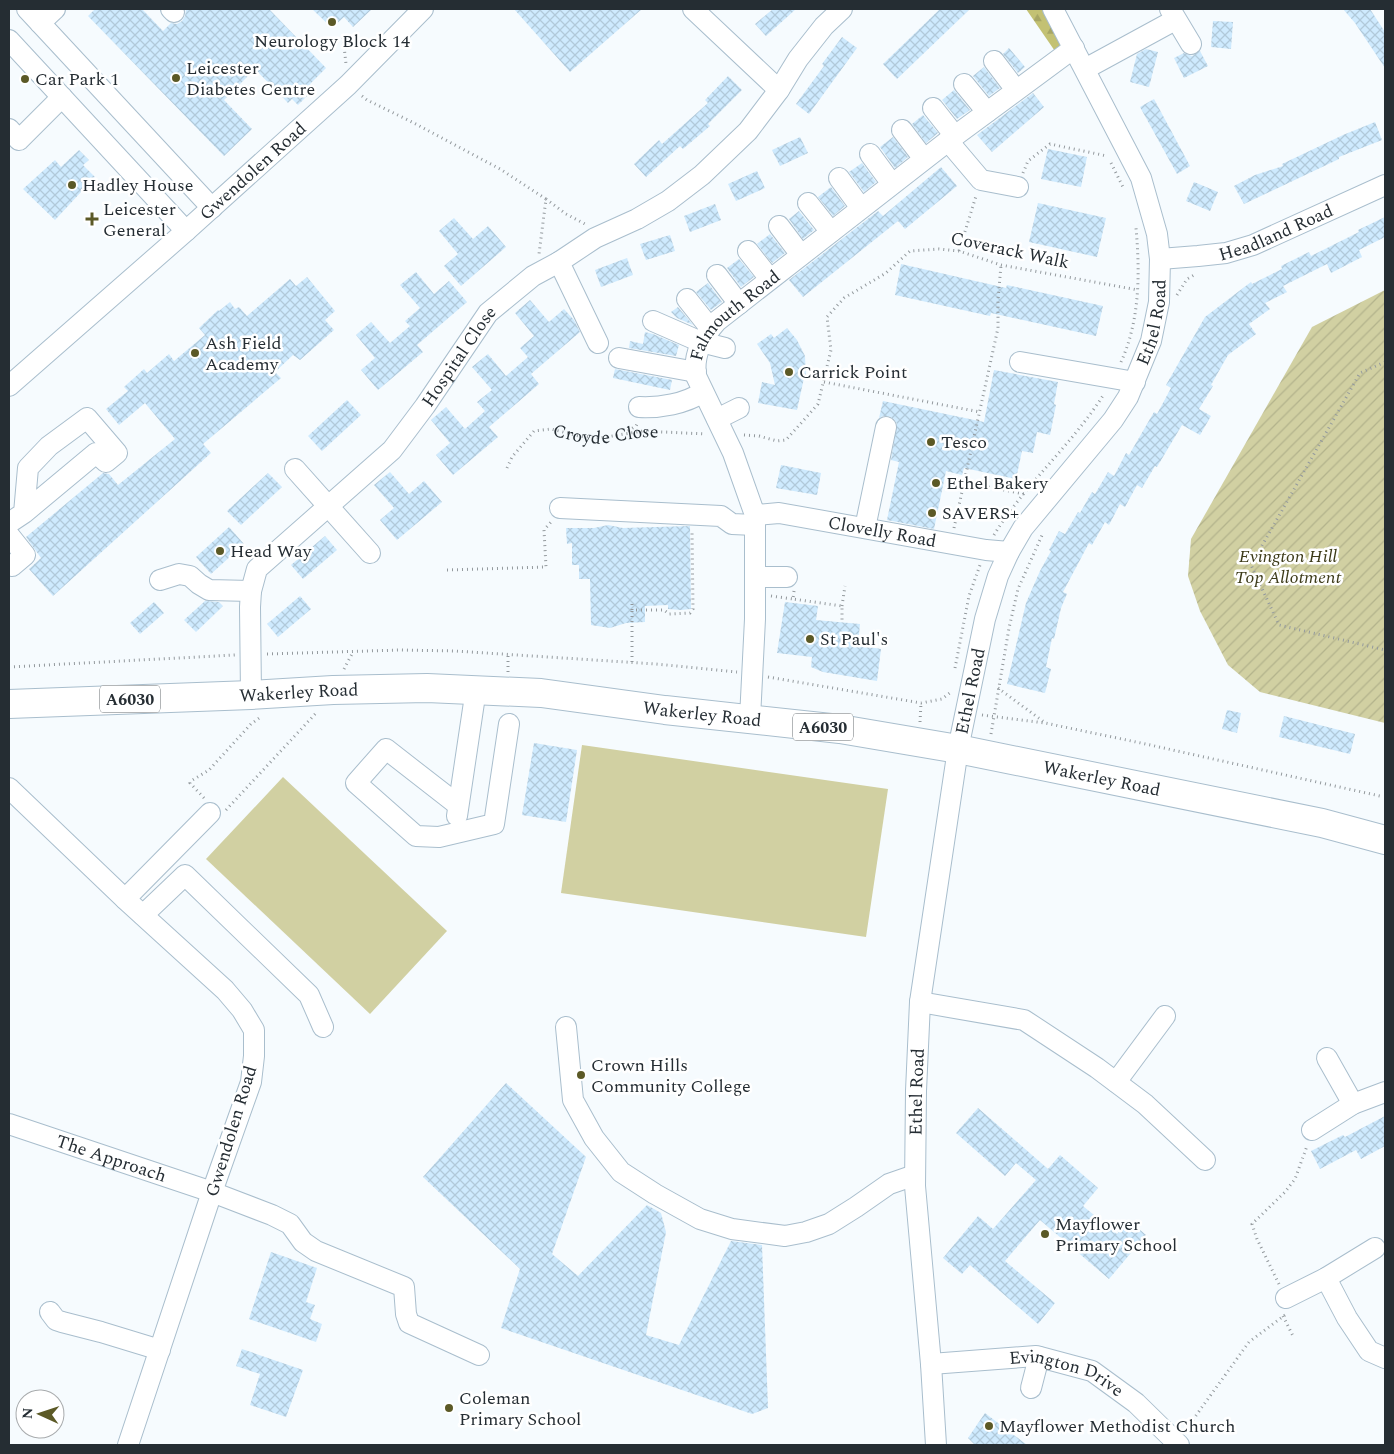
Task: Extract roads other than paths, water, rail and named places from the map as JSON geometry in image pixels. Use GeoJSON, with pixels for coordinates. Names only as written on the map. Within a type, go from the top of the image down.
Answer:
{"type":"FeatureCollection","features":[{"type":"Feature","properties":{"kind":"highway","name":"Wakerley Road"},"geometry":{"type":"LineString","coordinates":[[9,704],[333,690],[427,688],[541,693],[665,710],[840,729],[958,749],[1322,823],[1385,840]]}},
{"type":"Feature","properties":{"kind":"street"},"geometry":{"type":"LineString","coordinates":[[27,9],[212,208]]}},
{"type":"Feature","properties":{"kind":"street"},"geometry":{"type":"LineString","coordinates":[[40,24],[55,9]]}},
{"type":"Feature","properties":{"kind":"street","name":"Gwendolen Road"},"geometry":{"type":"LineString","coordinates":[[9,386],[212,208],[348,84],[423,9]]}},
{"type":"Feature","properties":{"kind":"street"},"geometry":{"type":"LineString","coordinates":[[693,9],[779,90]]}},
{"type":"Feature","properties":{"kind":"street","name":"Hospital Close"},"geometry":{"type":"LineString","coordinates":[[251,695],[251,591],[257,569],[392,450],[425,406],[488,313],[536,274],[605,234],[637,219],[668,201],[702,175],[748,132],[779,90],[798,59],[824,26],[842,9]]}},
{"type":"Feature","properties":{"kind":"street","name":"Ethel Road"},"geometry":{"type":"LineString","coordinates":[[936,1445],[915,1175],[916,1091],[920,1002],[958,749],[985,619],[998,576],[1023,528],[1113,420],[1128,397],[1151,341],[1159,302],[1160,259],[1158,234],[1141,178],[1053,9]]}},
{"type":"Feature","properties":{"kind":"street"},"geometry":{"type":"LineString","coordinates":[[1085,69],[1172,14],[1191,44]]}},
{"type":"Feature","properties":{"kind":"street"},"geometry":{"type":"LineString","coordinates":[[9,40],[186,231]]}},
{"type":"Feature","properties":{"kind":"street","name":"Falmouth Road"},"geometry":{"type":"LineString","coordinates":[[750,718],[756,577],[755,520],[744,481],[721,426],[702,392],[696,372],[695,365],[706,335],[717,320],[951,138],[1074,48]]}},
{"type":"Feature","properties":{"kind":"street"},"geometry":{"type":"LineString","coordinates":[[994,61],[1016,90]]}},
{"type":"Feature","properties":{"kind":"street"},"geometry":{"type":"LineString","coordinates":[[964,84],[986,112]]}},
{"type":"Feature","properties":{"kind":"street"},"geometry":{"type":"LineString","coordinates":[[9,129],[19,140],[62,98]]}},
{"type":"Feature","properties":{"kind":"street"},"geometry":{"type":"LineString","coordinates":[[933,108],[951,138],[981,180],[1018,187]]}},
{"type":"Feature","properties":{"kind":"street"},"geometry":{"type":"LineString","coordinates":[[902,130],[924,159]]}},
{"type":"Feature","properties":{"kind":"street"},"geometry":{"type":"LineString","coordinates":[[870,154],[892,184]]}},
{"type":"Feature","properties":{"kind":"street"},"geometry":{"type":"LineString","coordinates":[[839,178],[862,208]]}},
{"type":"Feature","properties":{"kind":"street","name":"Headland Road"},"geometry":{"type":"LineString","coordinates":[[1160,259],[1226,252],[1253,245],[1385,185]]}},
{"type":"Feature","properties":{"kind":"street"},"geometry":{"type":"LineString","coordinates":[[808,203],[831,232]]}},
{"type":"Feature","properties":{"kind":"street"},"geometry":{"type":"LineString","coordinates":[[779,226],[801,255]]}},
{"type":"Feature","properties":{"kind":"street"},"geometry":{"type":"LineString","coordinates":[[748,250],[770,279]]}},
{"type":"Feature","properties":{"kind":"street"},"geometry":{"type":"LineString","coordinates":[[559,262],[598,343]]}},
{"type":"Feature","properties":{"kind":"street"},"geometry":{"type":"LineString","coordinates":[[717,275],[739,304]]}},
{"type":"Feature","properties":{"kind":"street"},"geometry":{"type":"LineString","coordinates":[[686,299],[706,335]]}},
{"type":"Feature","properties":{"kind":"street"},"geometry":{"type":"LineString","coordinates":[[653,321],[706,335],[725,348]]}},
{"type":"Feature","properties":{"kind":"street"},"geometry":{"type":"LineString","coordinates":[[619,358],[696,372]]}},
{"type":"Feature","properties":{"kind":"street"},"geometry":{"type":"LineString","coordinates":[[1020,362],[1135,382]]}},
{"type":"Feature","properties":{"kind":"street","name":"Croyde Close"},"geometry":{"type":"LineString","coordinates":[[639,407],[672,404],[693,398],[702,392]]}},
{"type":"Feature","properties":{"kind":"street"},"geometry":{"type":"LineString","coordinates":[[721,426],[739,408]]}},
{"type":"Feature","properties":{"kind":"street"},"geometry":{"type":"LineString","coordinates":[[87,418],[117,453],[106,462],[96,453],[17,518],[28,468],[49,446],[87,418]]}},
{"type":"Feature","properties":{"kind":"street"},"geometry":{"type":"LineString","coordinates":[[865,528],[886,427]]}},
{"type":"Feature","properties":{"kind":"street"},"geometry":{"type":"LineString","coordinates":[[296,469],[370,553]]}},
{"type":"Feature","properties":{"kind":"street","name":"Clovelly Road"},"geometry":{"type":"LineString","coordinates":[[558,513],[721,516],[732,524],[779,513],[836,517],[865,528],[986,550],[1009,552]]}},
{"type":"Feature","properties":{"kind":"street"},"geometry":{"type":"LineString","coordinates":[[9,535],[24,555],[12,566]]}},
{"type":"Feature","properties":{"kind":"street"},"geometry":{"type":"LineString","coordinates":[[160,580],[178,574],[190,576],[209,590],[251,591]]}},
{"type":"Feature","properties":{"kind":"street"},"geometry":{"type":"LineString","coordinates":[[756,577],[791,581]]}},
{"type":"Feature","properties":{"kind":"street"},"geometry":{"type":"LineString","coordinates":[[454,833],[476,689]]}},
{"type":"Feature","properties":{"kind":"street"},"geometry":{"type":"LineString","coordinates":[[458,805],[386,749],[356,783],[416,836],[439,837],[494,824],[508,724]]}},
{"type":"Feature","properties":{"kind":"street","name":"Gwendolen Road"},"geometry":{"type":"LineString","coordinates":[[9,788],[125,899],[225,990],[242,1010],[254,1030],[254,1056],[250,1082],[128,1445]]}},
{"type":"Feature","properties":{"kind":"street"},"geometry":{"type":"LineString","coordinates":[[125,899],[210,813]]}},
{"type":"Feature","properties":{"kind":"street"},"geometry":{"type":"LineString","coordinates":[[143,915],[185,875],[309,995],[323,1027]]}},
{"type":"Feature","properties":{"kind":"street"},"geometry":{"type":"LineString","coordinates":[[920,1002],[1024,1020],[1070,1050],[1145,1104],[1205,1160]]}},
{"type":"Feature","properties":{"kind":"street"},"geometry":{"type":"LineString","coordinates":[[1116,1082],[1165,1016]]}},
{"type":"Feature","properties":{"kind":"street"},"geometry":{"type":"LineString","coordinates":[[566,1027],[572,1100],[594,1138],[621,1172],[655,1194],[700,1219],[732,1229],[785,1236],[806,1232],[836,1220],[889,1184],[915,1175]]}},
{"type":"Feature","properties":{"kind":"street"},"geometry":{"type":"LineString","coordinates":[[1327,1058],[1353,1104]]}},
{"type":"Feature","properties":{"kind":"street"},"geometry":{"type":"LineString","coordinates":[[1312,1130],[1353,1104],[1385,1092]]}},
{"type":"Feature","properties":{"kind":"street","name":"The Approach"},"geometry":{"type":"LineString","coordinates":[[9,1124],[272,1214],[290,1224],[303,1242],[316,1251],[404,1287],[406,1314],[409,1323],[479,1355]]}},
{"type":"Feature","properties":{"kind":"street"},"geometry":{"type":"LineString","coordinates":[[1285,1307],[1326,1278],[1375,1248]]}},
{"type":"Feature","properties":{"kind":"street"},"geometry":{"type":"LineString","coordinates":[[1326,1278],[1346,1318],[1369,1351],[1385,1358]]}},
{"type":"Feature","properties":{"kind":"street"},"geometry":{"type":"LineString","coordinates":[[50,1312],[56,1320],[160,1350]]}},
{"type":"Feature","properties":{"kind":"street"},"geometry":{"type":"LineString","coordinates":[[1031,1388],[1039,1357]]}},
{"type":"Feature","properties":{"kind":"street","name":"Evington Drive"},"geometry":{"type":"LineString","coordinates":[[930,1364],[1039,1357],[1092,1371],[1136,1404],[1178,1444]]}},
{"type":"Feature","properties":{"kind":"place","name":"Neurology Block 14"},"geometry":{"type":"Point","coordinates":[332,22]}},
{"type":"Feature","properties":{"kind":"place","name":"Leicester Diabetes Centre"},"geometry":{"type":"Point","coordinates":[176,78]}},
{"type":"Feature","properties":{"kind":"place","name":"Car Park 1"},"geometry":{"type":"Point","coordinates":[25,79]}},
{"type":"Feature","properties":{"kind":"place","name":"Hadley House"},"geometry":{"type":"Point","coordinates":[72,185]}},
{"type":"Feature","properties":{"kind":"place","name":"Leicester General"},"geometry":{"type":"Point","coordinates":[92,219]}},
{"type":"Feature","properties":{"kind":"place","name":"Ash Field Academy"},"geometry":{"type":"Point","coordinates":[195,353]}},
{"type":"Feature","properties":{"kind":"place","name":"Carrick Point"},"geometry":{"type":"Point","coordinates":[789,372]}},
{"type":"Feature","properties":{"kind":"place","name":"Tesco"},"geometry":{"type":"Point","coordinates":[931,442]}},
{"type":"Feature","properties":{"kind":"place","name":"Ethel Bakery"},"geometry":{"type":"Point","coordinates":[936,483]}},
{"type":"Feature","properties":{"kind":"place","name":"SAVERS+"},"geometry":{"type":"Point","coordinates":[932,513]}},
{"type":"Feature","properties":{"kind":"place","name":"Head Way"},"geometry":{"type":"Point","coordinates":[220,551]}},
{"type":"Feature","properties":{"kind":"place","name":"St Paul's"},"geometry":{"type":"Point","coordinates":[810,639]}},
{"type":"Feature","properties":{"kind":"place","name":"Crown Hills Community College"},"geometry":{"type":"Point","coordinates":[581,1075]}},
{"type":"Feature","properties":{"kind":"place","name":"Mayflower Primary School"},"geometry":{"type":"Point","coordinates":[1045,1234]}},
{"type":"Feature","properties":{"kind":"place","name":"Coleman Primary School"},"geometry":{"type":"Point","coordinates":[449,1408]}},
{"type":"Feature","properties":{"kind":"place","name":"Mayflower Methodist Church"},"geometry":{"type":"Point","coordinates":[989,1426]}},
{"type":"Feature","properties":{"kind":"park label","name":"Evington Hill Top Allotment"},"geometry":{"type":"Point","coordinates":[1288,566]}}]}
